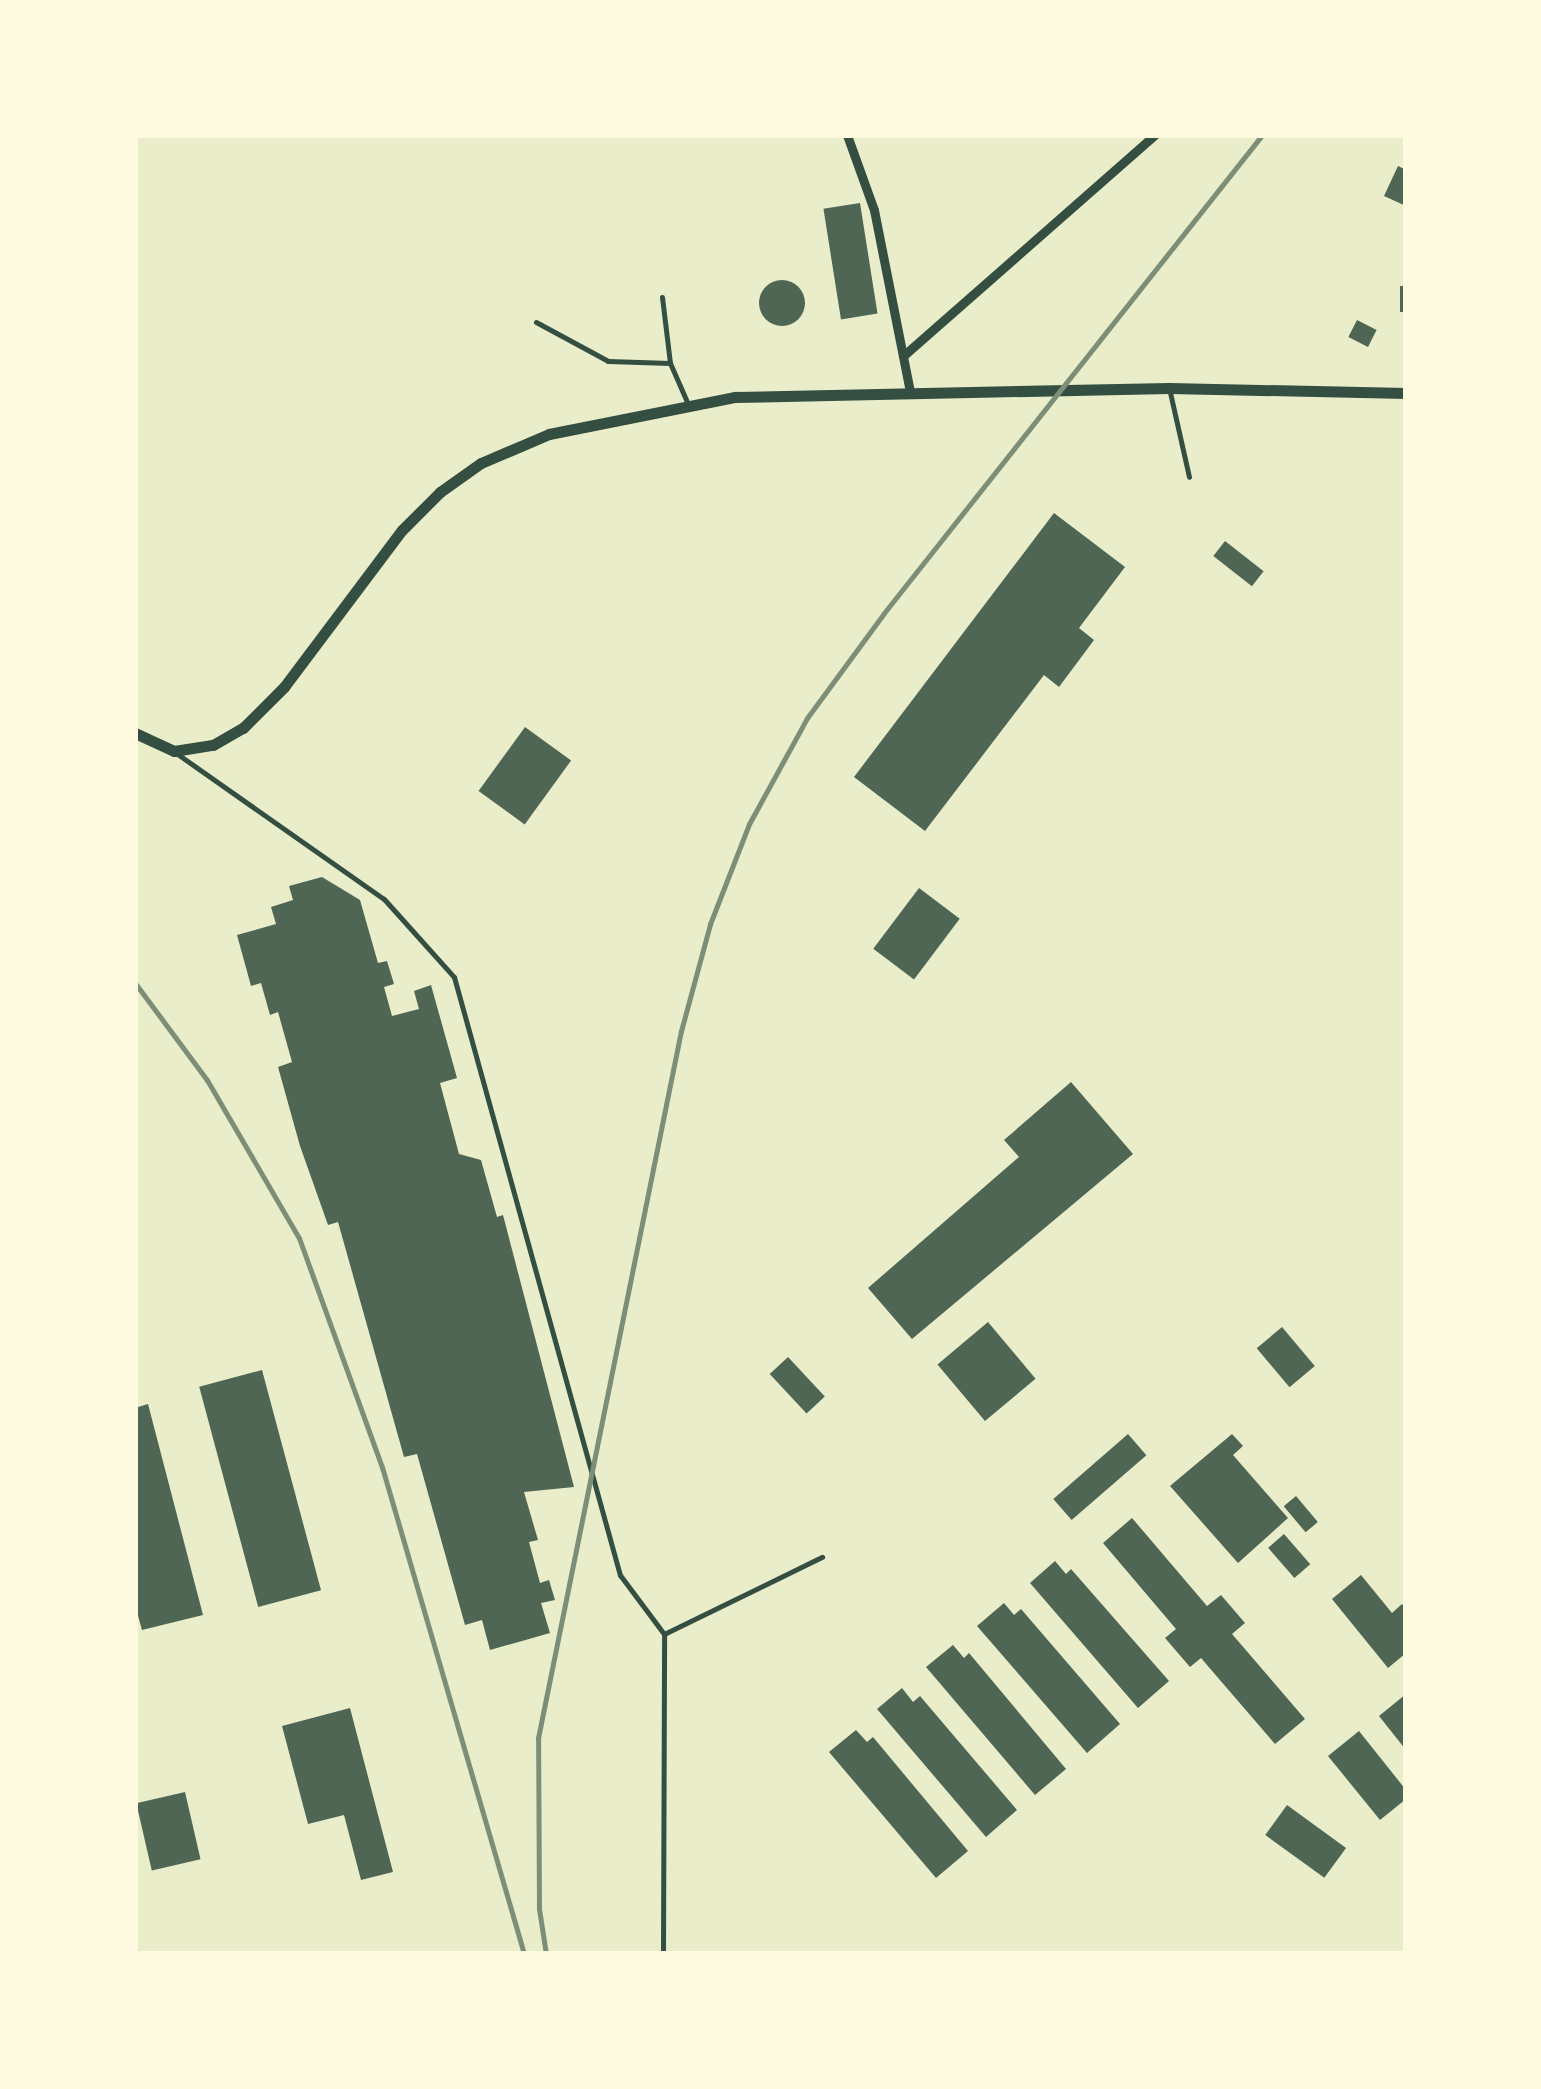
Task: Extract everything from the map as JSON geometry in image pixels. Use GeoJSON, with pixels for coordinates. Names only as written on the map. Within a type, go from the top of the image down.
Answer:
{"type":"FeatureCollection","features":[{"type":"Feature","properties":{"kind":"street"},"geometry":{"type":"LineString","coordinates":[[848,135],[874,210],[910,391]]}},
{"type":"Feature","properties":{"kind":"street"},"geometry":{"type":"LineString","coordinates":[[903,356],[1155,135]]}},
{"type":"Feature","properties":{"kind":"street"},"geometry":{"type":"LineString","coordinates":[[135,733],[174,751],[214,745],[243,728],[284,687],[402,530],[481,463],[550,434],[688,404],[910,391],[1170,388],[1406,393]]}},
{"type":"Feature","properties":{"kind":"lane"},"geometry":{"type":"LineString","coordinates":[[662,297],[670,363],[688,404]]}},
{"type":"Feature","properties":{"kind":"lane"},"geometry":{"type":"LineString","coordinates":[[536,322],[608,361],[670,363]]}},
{"type":"Feature","properties":{"kind":"lane"},"geometry":{"type":"LineString","coordinates":[[1170,388],[1188,477]]}},
{"type":"Feature","properties":{"kind":"lane"},"geometry":{"type":"LineString","coordinates":[[174,751],[384,899],[454,977],[620,1575],[664,1634],[662,1954]]}},
{"type":"Feature","properties":{"kind":"lane"},"geometry":{"type":"LineString","coordinates":[[664,1634],[822,1558]]}},
{"type":"Feature","properties":{"kind":"building"},"geometry":{"type":"Polygon","coordinates":[[[1398,166],[1406,170],[1406,206],[1384,196],[1398,166]]]}},
{"type":"Feature","properties":{"kind":"building"},"geometry":{"type":"Polygon","coordinates":[[[860,203],[878,314],[841,319],[823,209],[860,203]]]}},
{"type":"Feature","properties":{"kind":"building"},"geometry":{"type":"Polygon","coordinates":[[[782,280],[798,287],[805,303],[798,319],[782,326],[766,319],[759,303],[766,287],[782,280]]]}},
{"type":"Feature","properties":{"kind":"building"},"geometry":{"type":"Polygon","coordinates":[[[1400,286],[1406,286],[1406,312],[1400,312],[1400,286]]]}},
{"type":"Feature","properties":{"kind":"building"},"geometry":{"type":"Polygon","coordinates":[[[1357,320],[1377,330],[1368,347],[1348,337],[1357,320]]]}},
{"type":"Feature","properties":{"kind":"building"},"geometry":{"type":"Polygon","coordinates":[[[1054,513],[1125,567],[1079,628],[1094,640],[1059,687],[1044,675],[925,831],[854,777],[1054,513]]]}},
{"type":"Feature","properties":{"kind":"building"},"geometry":{"type":"Polygon","coordinates":[[[1225,541],[1264,571],[1252,586],[1213,556],[1225,541]]]}},
{"type":"Feature","properties":{"kind":"building"},"geometry":{"type":"Polygon","coordinates":[[[525,727],[571,761],[525,824],[479,791],[525,727]]]}},
{"type":"Feature","properties":{"kind":"building"},"geometry":{"type":"Polygon","coordinates":[[[322,877],[360,900],[378,963],[387,961],[394,984],[384,987],[392,1016],[419,1009],[414,991],[431,985],[457,1078],[440,1083],[459,1154],[481,1160],[497,1217],[503,1215],[574,1487],[524,1492],[538,1540],[529,1542],[540,1583],[549,1580],[555,1600],[541,1603],[550,1633],[490,1650],[482,1620],[465,1625],[417,1454],[404,1457],[338,1222],[328,1225],[300,1146],[278,1067],[292,1062],[278,1012],[270,1015],[261,983],[251,986],[237,935],[276,924],[271,907],[293,900],[289,886],[322,877]]]}},
{"type":"Feature","properties":{"kind":"building"},"geometry":{"type":"Polygon","coordinates":[[[919,888],[960,919],[914,979],[873,949],[919,888]]]}},
{"type":"Feature","properties":{"kind":"building"},"geometry":{"type":"Polygon","coordinates":[[[1071,1082],[1133,1154],[912,1339],[868,1288],[1019,1157],[1004,1140],[1071,1082]]]}},
{"type":"Feature","properties":{"kind":"building"},"geometry":{"type":"Polygon","coordinates":[[[988,1322],[1036,1379],[985,1421],[937,1364],[988,1322]]]}},
{"type":"Feature","properties":{"kind":"building"},"geometry":{"type":"Polygon","coordinates":[[[1282,1327],[1315,1366],[1290,1387],[1257,1348],[1282,1327]]]}},
{"type":"Feature","properties":{"kind":"building"},"geometry":{"type":"Polygon","coordinates":[[[788,1357],[825,1396],[807,1414],[770,1374],[788,1357]]]}},
{"type":"Feature","properties":{"kind":"building"},"geometry":{"type":"Polygon","coordinates":[[[262,1370],[321,1590],[258,1607],[199,1387],[262,1370]]]}},
{"type":"Feature","properties":{"kind":"building"},"geometry":{"type":"Polygon","coordinates":[[[148,1404],[203,1615],[142,1630],[135,1605],[135,1408],[148,1404]]]}},
{"type":"Feature","properties":{"kind":"building"},"geometry":{"type":"Polygon","coordinates":[[[1128,1434],[1146,1455],[1072,1520],[1053,1499],[1128,1434]]]}},
{"type":"Feature","properties":{"kind":"building"},"geometry":{"type":"Polygon","coordinates":[[[1232,1434],[1243,1446],[1233,1455],[1288,1518],[1238,1563],[1170,1486],[1232,1434]]]}},
{"type":"Feature","properties":{"kind":"building"},"geometry":{"type":"Polygon","coordinates":[[[1296,1496],[1318,1522],[1306,1532],[1284,1506],[1296,1496]]]}},
{"type":"Feature","properties":{"kind":"building"},"geometry":{"type":"Polygon","coordinates":[[[1132,1518],[1207,1606],[1221,1595],[1245,1623],[1232,1634],[1305,1719],[1275,1744],[1201,1658],[1190,1667],[1165,1638],[1176,1629],[1103,1543],[1132,1518]]]}},
{"type":"Feature","properties":{"kind":"building"},"geometry":{"type":"Polygon","coordinates":[[[1284,1534],[1310,1564],[1294,1578],[1268,1548],[1284,1534]]]}},
{"type":"Feature","properties":{"kind":"building"},"geometry":{"type":"Polygon","coordinates":[[[1055,1561],[1066,1574],[1071,1569],[1169,1681],[1138,1708],[1030,1583],[1055,1561]]]}},
{"type":"Feature","properties":{"kind":"building"},"geometry":{"type":"Polygon","coordinates":[[[1361,1575],[1392,1613],[1402,1604],[1406,1609],[1406,1653],[1388,1668],[1332,1599],[1361,1575]]]}},
{"type":"Feature","properties":{"kind":"building"},"geometry":{"type":"Polygon","coordinates":[[[1004,1603],[1014,1615],[1021,1609],[1120,1724],[1087,1753],[977,1626],[1004,1603]]]}},
{"type":"Feature","properties":{"kind":"building"},"geometry":{"type":"Polygon","coordinates":[[[953,1645],[964,1658],[969,1653],[1066,1769],[1035,1795],[926,1667],[953,1645]]]}},
{"type":"Feature","properties":{"kind":"building"},"geometry":{"type":"Polygon","coordinates":[[[902,1688],[913,1702],[920,1696],[1017,1810],[986,1837],[877,1709],[902,1688]]]}},
{"type":"Feature","properties":{"kind":"building"},"geometry":{"type":"Polygon","coordinates":[[[1406,1694],[1406,1750],[1379,1716],[1406,1694]]]}},
{"type":"Feature","properties":{"kind":"building"},"geometry":{"type":"Polygon","coordinates":[[[350,1708],[393,1872],[361,1880],[344,1815],[308,1824],[282,1726],[350,1708]]]}},
{"type":"Feature","properties":{"kind":"building"},"geometry":{"type":"Polygon","coordinates":[[[856,1730],[867,1742],[873,1737],[968,1851],[936,1878],[829,1752],[856,1730]]]}},
{"type":"Feature","properties":{"kind":"building"},"geometry":{"type":"Polygon","coordinates":[[[1359,1731],[1406,1790],[1406,1799],[1380,1820],[1328,1756],[1359,1731]]]}},
{"type":"Feature","properties":{"kind":"building"},"geometry":{"type":"Polygon","coordinates":[[[185,1792],[201,1859],[152,1870],[136,1803],[185,1792]]]}},
{"type":"Feature","properties":{"kind":"building"},"geometry":{"type":"Polygon","coordinates":[[[1287,1805],[1346,1848],[1324,1878],[1265,1835],[1287,1805]]]}},
{"type":"Feature","properties":{"kind":"railway"},"geometry":{"type":"LineString","coordinates":[[546,1954],[539,1909],[538,1738],[681,1031],[710,924],[749,824],[807,718],[884,613],[1262,135]]}},
{"type":"Feature","properties":{"kind":"railway"},"geometry":{"type":"LineString","coordinates":[[135,983],[207,1080],[299,1238],[382,1467],[524,1954]]}}]}
